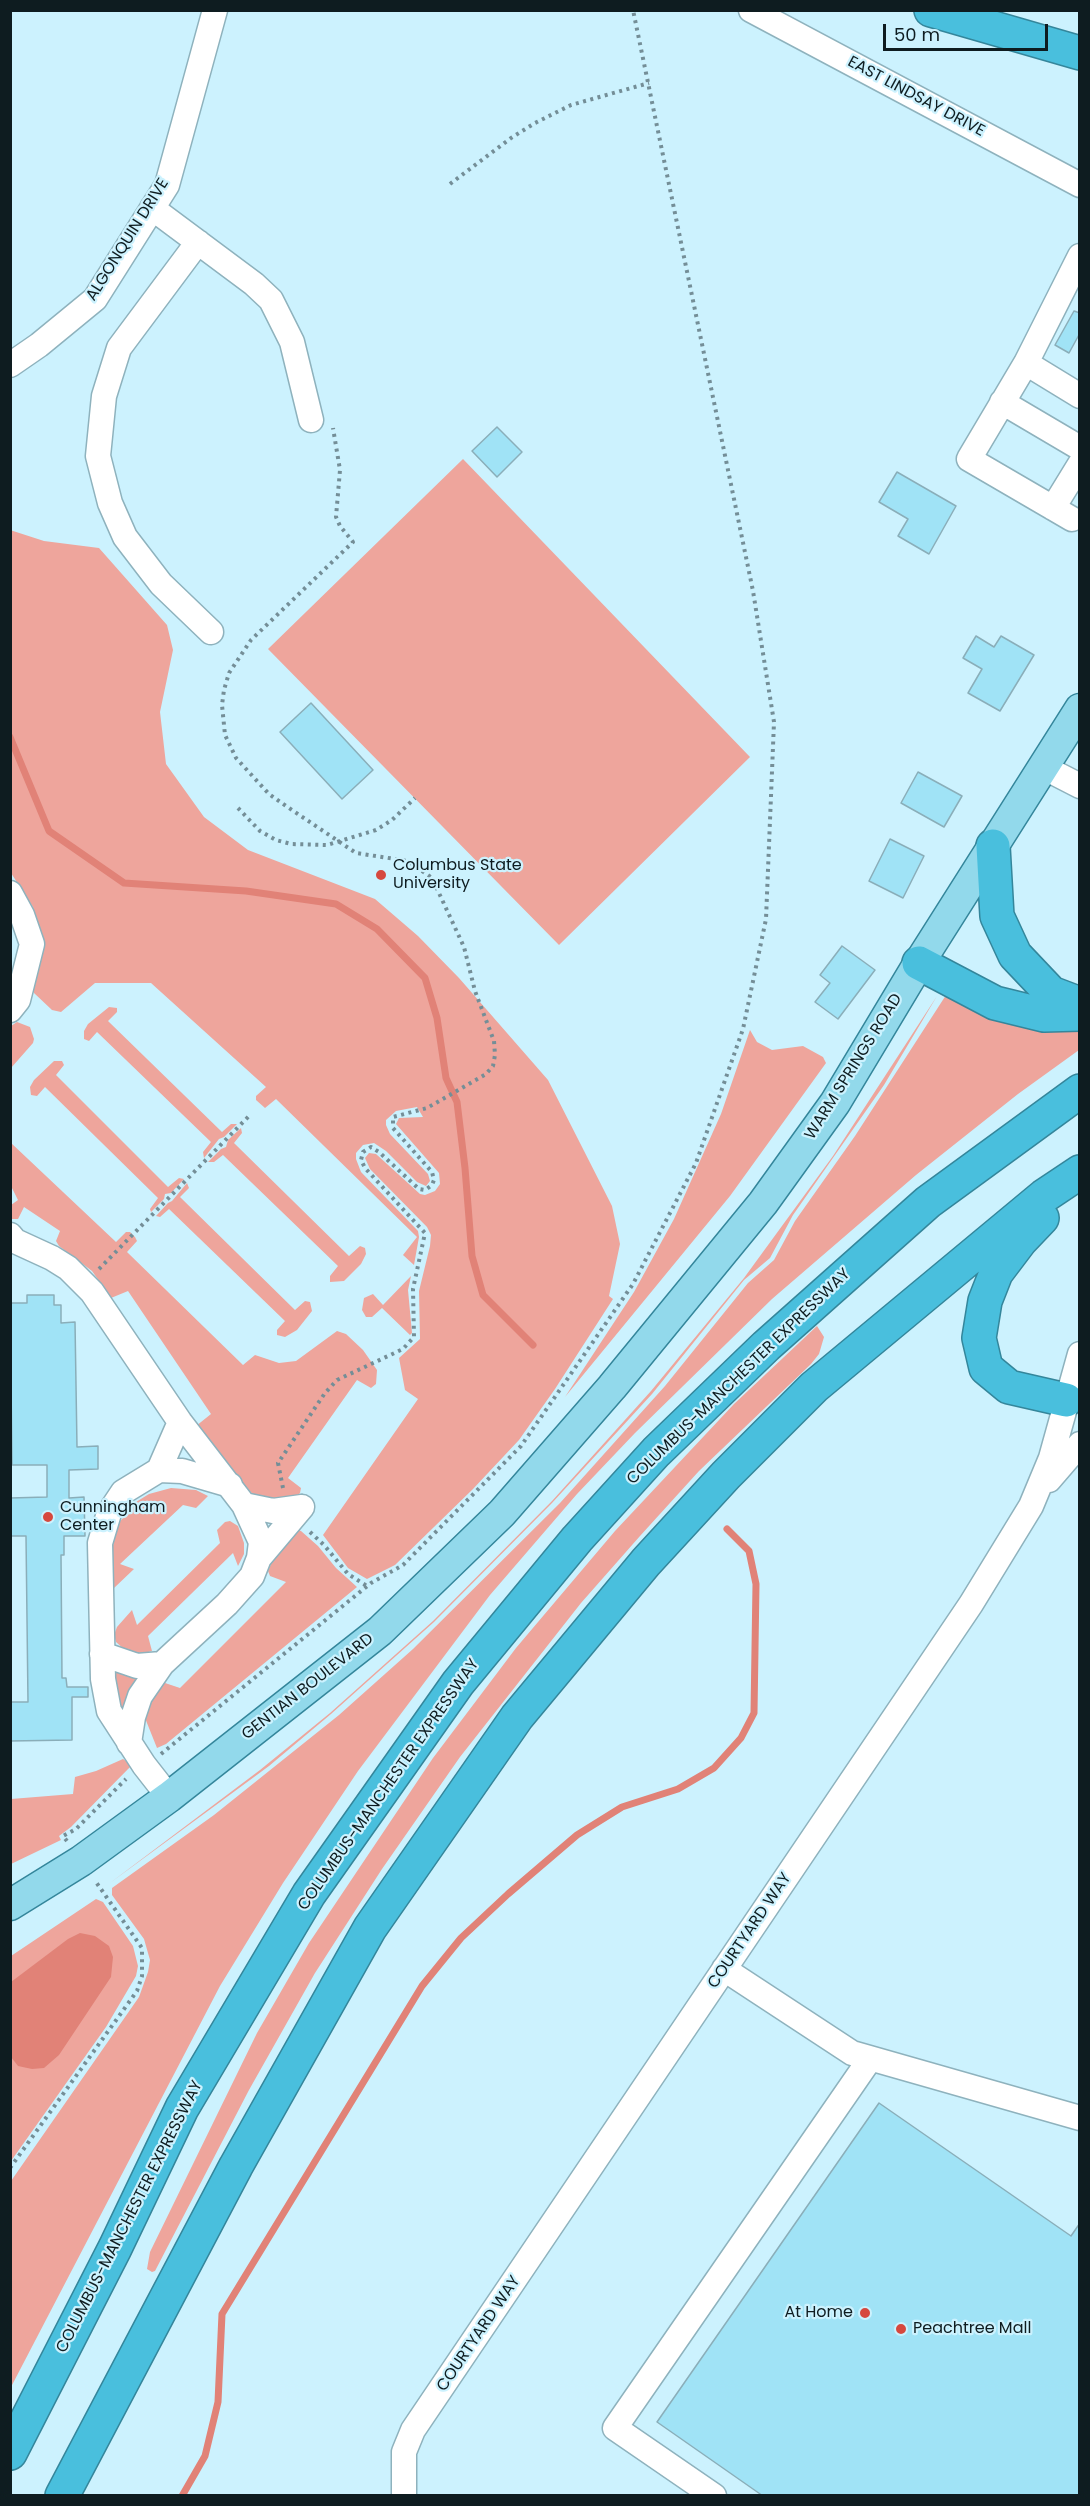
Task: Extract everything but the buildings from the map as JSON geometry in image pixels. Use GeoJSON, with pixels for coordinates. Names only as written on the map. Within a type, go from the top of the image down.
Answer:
{"type":"FeatureCollection","features":[{"type":"Feature","properties":{"kind":"highway"},"geometry":{"type":"LineString","coordinates":[[931,10],[1080,53]]}},
{"type":"Feature","properties":{"kind":"highway"},"geometry":{"type":"LineString","coordinates":[[993,846],[997,916],[1015,956],[1051,993],[1080,1004]]}},
{"type":"Feature","properties":{"kind":"highway"},"geometry":{"type":"LineString","coordinates":[[918,963],[995,1003],[1044,1015],[1080,1014]]}},
{"type":"Feature","properties":{"kind":"highway","name":"COLUMBUS-MANCHESTER EXPRESSWAY"},"geometry":{"type":"LineString","coordinates":[[10,2453],[18,2431],[115,2248],[182,2108],[309,1894],[458,1683],[585,1530],[656,1452],[766,1346],[928,1202],[1080,1091]]}},
{"type":"Feature","properties":{"kind":"highway"},"geometry":{"type":"LineString","coordinates":[[62,2496],[236,2166],[370,1928],[518,1717],[646,1562],[726,1475],[814,1387],[1044,1196],[1080,1172]]}},
{"type":"Feature","properties":{"kind":"highway"},"geometry":{"type":"LineString","coordinates":[[1066,1400],[1009,1387],[986,1368],[979,1338],[984,1301],[996,1273],[1021,1240],[1080,1178]]}},
{"type":"Feature","properties":{"kind":"highway"},"geometry":{"type":"LineString","coordinates":[[82,2496],[87,2449]]}},
{"type":"Feature","properties":{"kind":"main road","name":"WARM SPRINGS ROAD"},"geometry":{"type":"LineString","coordinates":[[573,1431],[763,1203],[834,1103],[918,963],[1080,709]]}},
{"type":"Feature","properties":{"kind":"main road","name":"GENTIAN BOULEVARD"},"geometry":{"type":"LineString","coordinates":[[10,1905],[81,1861],[169,1797],[380,1630],[502,1513],[573,1431]]}},
{"type":"Feature","properties":{"kind":"street","name":"ALGONQUIN DRIVE"},"geometry":{"type":"LineString","coordinates":[[10,365],[39,345],[95,299],[167,185],[214,10]]}},
{"type":"Feature","properties":{"kind":"street","name":"EAST LINDSAY DRIVE"},"geometry":{"type":"LineString","coordinates":[[751,10],[1080,185]]}},
{"type":"Feature","properties":{"kind":"street"},"geometry":{"type":"LineString","coordinates":[[152,208],[254,284],[271,300],[292,342],[322,422]]}},
{"type":"Feature","properties":{"kind":"street"},"geometry":{"type":"LineString","coordinates":[[198,242],[119,348],[104,396],[98,456],[110,503],[125,537],[161,584],[211,632]]}},
{"type":"Feature","properties":{"kind":"street"},"geometry":{"type":"LineString","coordinates":[[1076,270],[1026,363],[969,459],[1071,518],[1080,464]]}},
{"type":"Feature","properties":{"kind":"street"},"geometry":{"type":"LineString","coordinates":[[1026,363],[1080,396]]}},
{"type":"Feature","properties":{"kind":"street"},"geometry":{"type":"LineString","coordinates":[[1002,402],[1080,448]]}},
{"type":"Feature","properties":{"kind":"street"},"geometry":{"type":"LineString","coordinates":[[1043,767],[1080,786]]}},
{"type":"Feature","properties":{"kind":"street"},"geometry":{"type":"LineString","coordinates":[[10,893],[22,915],[32,944],[18,1000],[10,1010]]}},
{"type":"Feature","properties":{"kind":"street"},"geometry":{"type":"LineString","coordinates":[[10,1235],[15,1241],[68,1268],[92,1292],[180,1422],[244,1505],[261,1542],[259,1558],[252,1576],[227,1604],[162,1664],[140,1696],[133,1717],[129,1743]]}},
{"type":"Feature","properties":{"kind":"street","name":"COURTYARD WAY"},"geometry":{"type":"LineString","coordinates":[[404,2496],[404,2452],[413,2430],[971,1604],[1039,1491],[1051,1458],[1080,1354]]}},
{"type":"Feature","properties":{"kind":"street"},"geometry":{"type":"LineString","coordinates":[[159,1470],[180,1422]]}},
{"type":"Feature","properties":{"kind":"street"},"geometry":{"type":"LineString","coordinates":[[1039,1491],[1080,1444]]}},
{"type":"Feature","properties":{"kind":"street"},"geometry":{"type":"LineString","coordinates":[[169,1797],[129,1743],[109,1711],[103,1679],[100,1543],[109,1513],[123,1492],[159,1470],[182,1471],[230,1485]]}},
{"type":"Feature","properties":{"kind":"street"},"geometry":{"type":"LineString","coordinates":[[244,1505],[292,1512]]}},
{"type":"Feature","properties":{"kind":"street"},"geometry":{"type":"LineString","coordinates":[[259,1558],[292,1512]]}},
{"type":"Feature","properties":{"kind":"street"},"geometry":{"type":"LineString","coordinates":[[102,1654],[137,1666],[162,1664]]}},
{"type":"Feature","properties":{"kind":"street"},"geometry":{"type":"LineString","coordinates":[[724,1969],[852,2054],[1080,2118]]}},
{"type":"Feature","properties":{"kind":"street"},"geometry":{"type":"LineString","coordinates":[[714,2496],[615,2428],[870,2059]]}},
{"type":"Feature","properties":{"kind":"path"},"geometry":{"type":"LineString","coordinates":[[543,1414],[633,1284],[696,1163],[743,1029],[766,919],[774,722],[753,591],[633,10]]}},
{"type":"Feature","properties":{"kind":"path"},"geometry":{"type":"LineString","coordinates":[[450,184],[511,138],[535,123],[571,105],[649,83]]}},
{"type":"Feature","properties":{"kind":"path"},"geometry":{"type":"LineString","coordinates":[[322,422],[340,470],[336,517],[353,542],[251,640],[229,673],[222,705],[225,735],[236,758],[269,794],[356,853],[408,861],[432,878],[464,947],[476,991],[494,1041],[495,1055],[492,1066],[486,1074],[427,1108],[393,1117],[393,1128],[432,1172],[434,1180],[432,1185],[425,1190],[419,1189],[379,1152],[371,1147],[363,1152],[361,1160],[365,1168],[425,1233],[413,1289],[414,1336],[403,1349],[337,1380],[325,1393],[278,1463],[278,1472],[292,1512],[348,1574],[367,1586]]}},
{"type":"Feature","properties":{"kind":"path"},"geometry":{"type":"LineString","coordinates":[[238,808],[260,831],[276,840],[312,846],[339,842],[376,830],[392,820],[415,798]]}},
{"type":"Feature","properties":{"kind":"path"},"geometry":{"type":"LineString","coordinates":[[84,1284],[249,1116]]}},
{"type":"Feature","properties":{"kind":"path"},"geometry":{"type":"LineString","coordinates":[[10,2168],[137,1991]]}},
{"type":"Feature","properties":{"kind":"shaded area"},"geometry":{"type":"Polygon","coordinates":[[[463,459],[750,757],[559,945],[268,649],[463,459]]]}},
{"type":"Feature","properties":{"kind":"shaded area"},"geometry":{"type":"Polygon","coordinates":[[[10,530],[44,541],[99,548],[167,625],[173,650],[160,712],[166,764],[204,817],[248,850],[375,899],[418,936],[459,978],[548,1080],[612,1206],[620,1244],[609,1296],[613,1299],[555,1389],[519,1440],[473,1489],[395,1565],[367,1579],[348,1568],[323,1535],[418,1399],[405,1390],[399,1358],[420,1339],[419,1291],[431,1235],[427,1227],[370,1169],[365,1158],[369,1153],[376,1154],[420,1194],[425,1195],[435,1191],[440,1184],[439,1173],[396,1124],[399,1118],[423,1117],[417,1107],[396,1111],[386,1120],[386,1125],[390,1134],[428,1174],[430,1181],[426,1186],[417,1182],[386,1151],[374,1143],[363,1145],[356,1153],[361,1172],[418,1231],[414,1265],[403,1255],[417,1237],[276,1099],[265,1108],[256,1100],[256,1096],[266,1087],[151,983],[95,983],[61,1012],[52,1010],[34,993],[33,986],[41,948],[33,907],[11,873],[10,530]]]}},
{"type":"Feature","properties":{"kind":"shaded area"},"geometry":{"type":"Polygon","coordinates":[[[948,992],[1079,1028],[1079,1050],[1018,1094],[916,1175],[772,1299],[635,1433],[577,1494],[490,1595],[358,1771],[283,1883],[220,1986],[11,2387],[11,2181],[139,1997],[148,1972],[150,1960],[144,1939],[112,1895],[112,1888],[214,1815],[339,1715],[413,1649],[560,1503],[665,1386],[748,1283],[774,1260],[795,1221],[855,1136],[948,992]]]}},
{"type":"Feature","properties":{"kind":"shaded area"},"geometry":{"type":"Polygon","coordinates":[[[937,996],[884,1085],[793,1215],[770,1258],[744,1280],[652,1394],[552,1503],[434,1622],[331,1714],[269,1766],[110,1883],[260,1770],[330,1713],[433,1621],[552,1501],[651,1391],[744,1278],[833,1156],[937,996]]]}},
{"type":"Feature","properties":{"kind":"shaded area"},"geometry":{"type":"Polygon","coordinates":[[[109,1007],[117,1008],[117,1012],[108,1021],[222,1132],[231,1124],[237,1124],[219,1139],[204,1158],[203,1152],[211,1142],[97,1032],[89,1041],[84,1039],[84,1031],[88,1024],[109,1007]]]}},
{"type":"Feature","properties":{"kind":"shaded area"},"geometry":{"type":"Polygon","coordinates":[[[17,1022],[30,1027],[34,1039],[11,1068],[11,1026],[17,1022]]]}},
{"type":"Feature","properties":{"kind":"shaded area"},"geometry":{"type":"Polygon","coordinates":[[[750,1030],[757,1042],[772,1050],[803,1046],[823,1057],[826,1063],[730,1196],[565,1397],[634,1292],[674,1219],[721,1114],[750,1030]]]}},
{"type":"Feature","properties":{"kind":"shaded area"},"geometry":{"type":"Polygon","coordinates":[[[54,1061],[62,1061],[64,1065],[56,1075],[168,1187],[179,1178],[184,1179],[171,1193],[165,1194],[164,1199],[151,1212],[150,1209],[158,1198],[45,1087],[37,1096],[31,1095],[30,1087],[34,1080],[54,1061]]]}},
{"type":"Feature","properties":{"kind":"shaded area"},"geometry":{"type":"Polygon","coordinates":[[[241,1128],[242,1133],[234,1143],[349,1256],[360,1246],[365,1248],[366,1254],[361,1264],[344,1281],[330,1282],[330,1276],[338,1266],[223,1155],[214,1162],[208,1162],[226,1147],[228,1140],[241,1128]]]}},
{"type":"Feature","properties":{"kind":"shaded area"},"geometry":{"type":"Polygon","coordinates":[[[10,1142],[116,1242],[126,1232],[130,1232],[137,1241],[127,1252],[243,1365],[255,1355],[279,1363],[296,1361],[337,1331],[346,1334],[363,1350],[377,1370],[376,1384],[371,1388],[357,1380],[288,1478],[301,1488],[296,1497],[283,1504],[256,1498],[218,1455],[196,1426],[211,1414],[128,1291],[111,1298],[92,1271],[59,1246],[56,1241],[60,1231],[24,1207],[18,1219],[11,1219],[11,1205],[18,1200],[11,1186],[10,1142]]]}},
{"type":"Feature","properties":{"kind":"shaded area"},"geometry":{"type":"Polygon","coordinates":[[[187,1183],[189,1188],[180,1197],[295,1310],[305,1301],[310,1302],[312,1311],[297,1330],[285,1337],[277,1335],[277,1330],[285,1321],[169,1209],[160,1217],[156,1216],[187,1183]]]}},
{"type":"Feature","properties":{"kind":"shaded area"},"geometry":{"type":"Polygon","coordinates":[[[411,1276],[408,1290],[412,1333],[410,1335],[382,1308],[372,1317],[366,1317],[362,1310],[364,1298],[373,1294],[383,1305],[411,1276]]]}},
{"type":"Feature","properties":{"kind":"shaded area"},"geometry":{"type":"Polygon","coordinates":[[[817,1326],[824,1337],[819,1354],[811,1364],[699,1471],[640,1536],[581,1603],[460,1757],[382,1869],[315,1973],[249,2090],[155,2271],[147,2269],[150,2252],[257,2033],[309,1943],[433,1758],[516,1648],[615,1531],[734,1404],[817,1326]]]}},
{"type":"Feature","properties":{"kind":"shaded area"},"geometry":{"type":"Polygon","coordinates":[[[171,1488],[196,1490],[208,1496],[196,1508],[183,1505],[120,1564],[134,1569],[113,1589],[112,1550],[118,1524],[136,1502],[149,1494],[171,1488]]]}},
{"type":"Feature","properties":{"kind":"shaded area"},"geometry":{"type":"Polygon","coordinates":[[[230,1521],[238,1526],[244,1543],[244,1554],[238,1566],[233,1553],[148,1636],[152,1651],[141,1654],[125,1650],[116,1642],[114,1635],[117,1627],[132,1610],[137,1625],[220,1543],[217,1530],[225,1522],[230,1521]]]}},
{"type":"Feature","properties":{"kind":"shaded area"},"geometry":{"type":"Polygon","coordinates":[[[295,1529],[301,1531],[318,1546],[336,1568],[357,1587],[166,1744],[157,1748],[145,1718],[146,1708],[162,1682],[180,1688],[286,1582],[270,1576],[268,1571],[277,1550],[295,1529]]]}},
{"type":"Feature","properties":{"kind":"shaded area"},"geometry":{"type":"Polygon","coordinates":[[[109,1669],[139,1677],[124,1718],[109,1669]]]}},
{"type":"Feature","properties":{"kind":"shaded area"},"geometry":{"type":"Polygon","coordinates":[[[123,1759],[132,1765],[71,1827],[59,1836],[61,1840],[11,1864],[11,1799],[73,1794],[75,1777],[123,1759]]]}},
{"type":"Feature","properties":{"kind":"shaded area"},"geometry":{"type":"Polygon","coordinates":[[[96,1899],[103,1902],[133,1946],[138,1966],[136,1976],[106,2027],[11,2161],[11,1956],[96,1899]]]}},
{"type":"Feature","properties":{"kind":"shaded area"},"geometry":{"type":"Polygon","coordinates":[[[80,1933],[95,1936],[109,1946],[113,1957],[111,1977],[59,2055],[44,2068],[32,2069],[18,2066],[11,2057],[11,1982],[68,1939],[80,1933]]]}},
{"type":"Feature","properties":{"kind":"waterway"},"geometry":{"type":"LineString","coordinates":[[10,737],[49,831],[124,883],[246,891],[336,904],[377,929],[425,978],[437,1018],[446,1078],[457,1102],[472,1256],[483,1295],[533,1345]]}},
{"type":"Feature","properties":{"kind":"waterway"},"geometry":{"type":"LineString","coordinates":[[182,2496],[205,2456],[218,2402],[222,2314],[422,1986],[461,1938],[577,1835],[622,1807],[678,1789],[714,1768],[741,1738],[754,1713],[756,1584],[749,1551],[727,1529]]}},
{"type":"Feature","properties":{"kind":"place","name":"Columbus State University"},"geometry":{"type":"Point","coordinates":[381,875]}},
{"type":"Feature","properties":{"kind":"place","name":"Cunningham Center"},"geometry":{"type":"Point","coordinates":[48,1517]}},
{"type":"Feature","properties":{"kind":"place","name":"At Home"},"geometry":{"type":"Point","coordinates":[865,2313]}},
{"type":"Feature","properties":{"kind":"place","name":"Peachtree Mall"},"geometry":{"type":"Point","coordinates":[901,2329]}}]}
